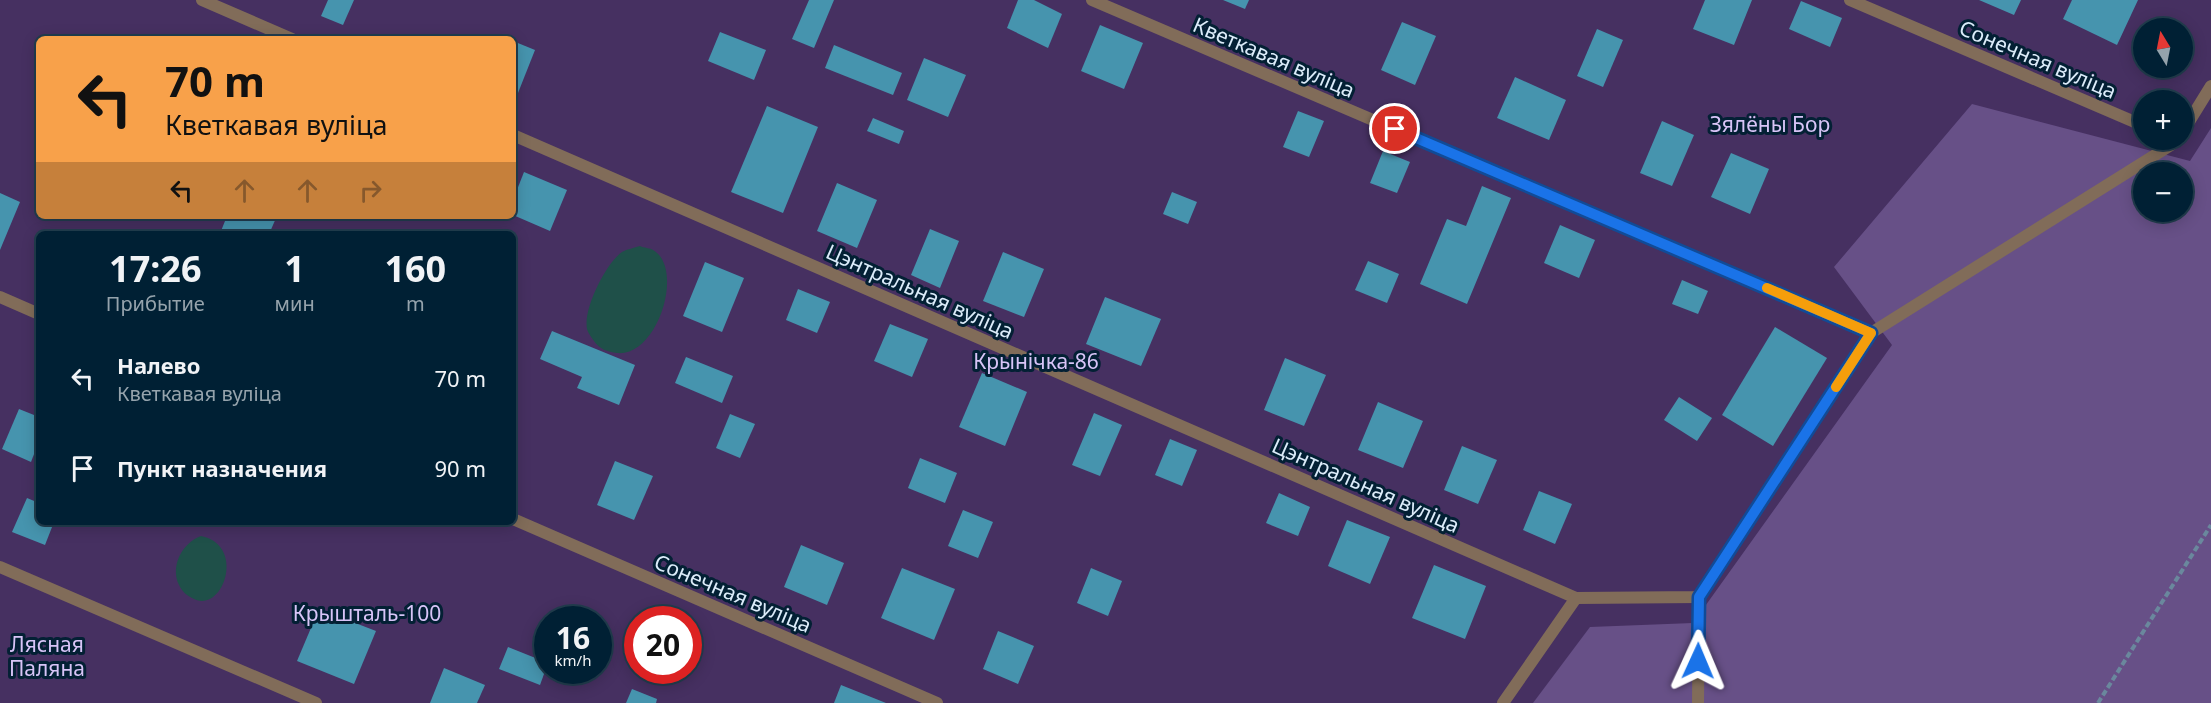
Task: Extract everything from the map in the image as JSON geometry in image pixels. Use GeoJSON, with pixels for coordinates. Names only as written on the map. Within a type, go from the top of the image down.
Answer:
{"type":"FeatureCollection","features":[{"type":"Feature","properties":{"kind":"lane"},"geometry":{"type":"LineString","coordinates":[[202,0],[285,36]]}},
{"type":"Feature","properties":{"kind":"lane","name":"Кветкавая вуліца"},"geometry":{"type":"LineString","coordinates":[[1092,0],[1871,333]]}},
{"type":"Feature","properties":{"kind":"lane","name":"Сонечная вуліца"},"geometry":{"type":"LineString","coordinates":[[1850,0],[2133,121]]}},
{"type":"Feature","properties":{"kind":"lane"},"geometry":{"type":"LineString","coordinates":[[2193,115],[2211,86]]}},
{"type":"Feature","properties":{"kind":"lane","name":"Цэнтральная вуліца"},"geometry":{"type":"LineString","coordinates":[[516,136],[1576,598]]}},
{"type":"Feature","properties":{"kind":"lane"},"geometry":{"type":"LineString","coordinates":[[1698,703],[1699,597],[1871,333],[2160,150]]}},
{"type":"Feature","properties":{"kind":"lane"},"geometry":{"type":"LineString","coordinates":[[0,297],[36,313]]}},
{"type":"Feature","properties":{"kind":"lane","name":"Сонечная вуліца"},"geometry":{"type":"LineString","coordinates":[[516,520],[937,703]]}},
{"type":"Feature","properties":{"kind":"lane"},"geometry":{"type":"LineString","coordinates":[[0,567],[316,703]]}},
{"type":"Feature","properties":{"kind":"lane"},"geometry":{"type":"LineString","coordinates":[[1503,703],[1576,598],[1699,597]]}},
{"type":"Feature","properties":{"kind":"path"},"geometry":{"type":"LineString","coordinates":[[2098,703],[2211,525]]}},
{"type":"Feature","properties":{"kind":"green space"},"geometry":{"type":"Polygon","coordinates":[[[0,0],[2211,0],[2211,703],[0,703],[0,0]]]}},
{"type":"Feature","properties":{"kind":"shaded area"},"geometry":{"type":"Polygon","coordinates":[[[1972,104],[2133,146],[2133,150],[2148,150],[2190,161],[2211,128],[2211,703],[1533,703],[1590,627],[1693,623],[1892,345],[1834,267],[1972,104]]]}},
{"type":"Feature","properties":{"kind":"shaded area"},"geometry":{"type":"Polygon","coordinates":[[[640,246],[653,250],[662,260],[667,274],[662,310],[655,327],[644,341],[632,350],[617,353],[607,351],[596,344],[588,331],[587,320],[592,299],[603,276],[616,258],[624,251],[640,246]]]}},
{"type":"Feature","properties":{"kind":"shaded area"},"geometry":{"type":"Polygon","coordinates":[[[201,536],[215,542],[223,552],[227,564],[221,589],[213,597],[203,601],[192,598],[183,591],[179,585],[176,570],[183,550],[194,539],[201,536]]]}},
{"type":"Feature","properties":{"kind":"building"},"geometry":{"type":"Polygon","coordinates":[[[328,0],[354,0],[343,25],[321,16],[328,0]]]}},
{"type":"Feature","properties":{"kind":"building"},"geometry":{"type":"Polygon","coordinates":[[[809,0],[834,0],[814,48],[792,39],[809,0]]]}},
{"type":"Feature","properties":{"kind":"building"},"geometry":{"type":"Polygon","coordinates":[[[1018,0],[1034,0],[1062,14],[1048,48],[1007,28],[1018,0]]]}},
{"type":"Feature","properties":{"kind":"building"},"geometry":{"type":"Polygon","coordinates":[[[1223,0],[1249,0],[1245,9],[1223,0]]]}},
{"type":"Feature","properties":{"kind":"building"},"geometry":{"type":"Polygon","coordinates":[[[1705,0],[1752,0],[1734,45],[1693,29],[1705,0]]]}},
{"type":"Feature","properties":{"kind":"building"},"geometry":{"type":"Polygon","coordinates":[[[1979,0],[2021,0],[2014,15],[1979,0]]]}},
{"type":"Feature","properties":{"kind":"building"},"geometry":{"type":"Polygon","coordinates":[[[2072,0],[2138,0],[2117,45],[2063,19],[2072,0]]]}},
{"type":"Feature","properties":{"kind":"building"},"geometry":{"type":"Polygon","coordinates":[[[1801,1],[1842,18],[1830,47],[1789,29],[1801,1]]]}},
{"type":"Feature","properties":{"kind":"building"},"geometry":{"type":"Polygon","coordinates":[[[1402,22],[1436,36],[1415,85],[1381,70],[1402,22]]]}},
{"type":"Feature","properties":{"kind":"building"},"geometry":{"type":"Polygon","coordinates":[[[1100,25],[1143,43],[1124,89],[1081,71],[1100,25]]]}},
{"type":"Feature","properties":{"kind":"building"},"geometry":{"type":"Polygon","coordinates":[[[1597,29],[1623,40],[1603,87],[1577,76],[1597,29]]]}},
{"type":"Feature","properties":{"kind":"building"},"geometry":{"type":"Polygon","coordinates":[[[720,32],[766,50],[754,80],[708,61],[720,32]]]}},
{"type":"Feature","properties":{"kind":"building"},"geometry":{"type":"Polygon","coordinates":[[[516,42],[535,50],[516,98],[516,42]]]}},
{"type":"Feature","properties":{"kind":"building"},"geometry":{"type":"Polygon","coordinates":[[[834,45],[902,73],[893,95],[825,68],[834,45]]]}},
{"type":"Feature","properties":{"kind":"building"},"geometry":{"type":"Polygon","coordinates":[[[924,58],[966,75],[948,117],[907,100],[924,58]]]}},
{"type":"Feature","properties":{"kind":"building"},"geometry":{"type":"Polygon","coordinates":[[[1515,77],[1566,100],[1549,140],[1497,118],[1515,77]]]}},
{"type":"Feature","properties":{"kind":"building"},"geometry":{"type":"Polygon","coordinates":[[[767,106],[818,127],[783,213],[731,192],[767,106]]]}},
{"type":"Feature","properties":{"kind":"building"},"geometry":{"type":"Polygon","coordinates":[[[1298,111],[1324,121],[1309,157],[1283,147],[1298,111]]]}},
{"type":"Feature","properties":{"kind":"building"},"geometry":{"type":"Polygon","coordinates":[[[873,118],[904,131],[899,144],[867,131],[873,118]]]}},
{"type":"Feature","properties":{"kind":"building"},"geometry":{"type":"Polygon","coordinates":[[[1662,121],[1694,135],[1672,186],[1640,173],[1662,121]]]}},
{"type":"Feature","properties":{"kind":"building"},"geometry":{"type":"Polygon","coordinates":[[[1383,151],[1410,162],[1397,193],[1370,183],[1383,151]]]}},
{"type":"Feature","properties":{"kind":"building"},"geometry":{"type":"Polygon","coordinates":[[[1731,153],[1769,169],[1750,214],[1711,197],[1731,153]]]}},
{"type":"Feature","properties":{"kind":"building"},"geometry":{"type":"Polygon","coordinates":[[[524,172],[567,190],[550,231],[516,216],[516,192],[524,172]]]}},
{"type":"Feature","properties":{"kind":"building"},"geometry":{"type":"Polygon","coordinates":[[[837,183],[877,200],[857,248],[817,231],[837,183]]]}},
{"type":"Feature","properties":{"kind":"building"},"geometry":{"type":"Polygon","coordinates":[[[1482,186],[1511,198],[1467,304],[1420,284],[1447,219],[1466,226],[1482,186]]]}},
{"type":"Feature","properties":{"kind":"building"},"geometry":{"type":"Polygon","coordinates":[[[1172,192],[1197,202],[1188,224],[1163,214],[1172,192]]]}},
{"type":"Feature","properties":{"kind":"building"},"geometry":{"type":"Polygon","coordinates":[[[0,193],[20,202],[0,250],[0,193]]]}},
{"type":"Feature","properties":{"kind":"building"},"geometry":{"type":"Polygon","coordinates":[[[226,219],[276,219],[270,231],[221,231],[226,219]]]}},
{"type":"Feature","properties":{"kind":"building"},"geometry":{"type":"Polygon","coordinates":[[[1560,225],[1595,240],[1579,278],[1544,263],[1560,225]]]}},
{"type":"Feature","properties":{"kind":"building"},"geometry":{"type":"Polygon","coordinates":[[[930,229],[959,241],[940,288],[911,275],[930,229]]]}},
{"type":"Feature","properties":{"kind":"building"},"geometry":{"type":"Polygon","coordinates":[[[1003,252],[1044,269],[1024,317],[983,301],[1003,252]]]}},
{"type":"Feature","properties":{"kind":"building"},"geometry":{"type":"Polygon","coordinates":[[[1368,261],[1399,274],[1387,303],[1355,290],[1368,261]]]}},
{"type":"Feature","properties":{"kind":"building"},"geometry":{"type":"Polygon","coordinates":[[[705,262],[744,278],[722,332],[683,316],[705,262]]]}},
{"type":"Feature","properties":{"kind":"building"},"geometry":{"type":"Polygon","coordinates":[[[1682,280],[1708,291],[1698,314],[1672,304],[1682,280]]]}},
{"type":"Feature","properties":{"kind":"building"},"geometry":{"type":"Polygon","coordinates":[[[798,289],[830,302],[817,333],[786,320],[798,289]]]}},
{"type":"Feature","properties":{"kind":"building"},"geometry":{"type":"Polygon","coordinates":[[[1105,297],[1161,319],[1141,366],[1086,344],[1105,297]]]}},
{"type":"Feature","properties":{"kind":"building"},"geometry":{"type":"Polygon","coordinates":[[[890,324],[928,339],[912,377],[874,361],[890,324]]]}},
{"type":"Feature","properties":{"kind":"building"},"geometry":{"type":"Polygon","coordinates":[[[1775,327],[1827,358],[1773,446],[1722,415],[1775,327]]]}},
{"type":"Feature","properties":{"kind":"building"},"geometry":{"type":"Polygon","coordinates":[[[552,331],[635,365],[619,405],[577,388],[582,377],[540,359],[552,331]]]}},
{"type":"Feature","properties":{"kind":"building"},"geometry":{"type":"Polygon","coordinates":[[[686,357],[733,376],[722,403],[675,383],[686,357]]]}},
{"type":"Feature","properties":{"kind":"building"},"geometry":{"type":"Polygon","coordinates":[[[1285,358],[1326,375],[1304,426],[1264,410],[1285,358]]]}},
{"type":"Feature","properties":{"kind":"building"},"geometry":{"type":"Polygon","coordinates":[[[982,373],[1027,392],[1005,446],[959,427],[982,373]]]}},
{"type":"Feature","properties":{"kind":"building"},"geometry":{"type":"Polygon","coordinates":[[[1679,397],[1712,418],[1697,441],[1664,420],[1679,397]]]}},
{"type":"Feature","properties":{"kind":"building"},"geometry":{"type":"Polygon","coordinates":[[[1378,402],[1423,421],[1403,468],[1358,450],[1378,402]]]}},
{"type":"Feature","properties":{"kind":"building"},"geometry":{"type":"Polygon","coordinates":[[[19,409],[36,416],[36,449],[31,462],[2,449],[19,409]]]}},
{"type":"Feature","properties":{"kind":"building"},"geometry":{"type":"Polygon","coordinates":[[[1094,413],[1122,425],[1100,476],[1072,465],[1094,413]]]}},
{"type":"Feature","properties":{"kind":"building"},"geometry":{"type":"Polygon","coordinates":[[[730,414],[755,424],[740,458],[716,448],[730,414]]]}},
{"type":"Feature","properties":{"kind":"building"},"geometry":{"type":"Polygon","coordinates":[[[1170,439],[1197,450],[1182,486],[1155,475],[1170,439]]]}},
{"type":"Feature","properties":{"kind":"building"},"geometry":{"type":"Polygon","coordinates":[[[1462,446],[1497,460],[1478,504],[1444,490],[1462,446]]]}},
{"type":"Feature","properties":{"kind":"building"},"geometry":{"type":"Polygon","coordinates":[[[920,458],[957,473],[945,503],[908,488],[920,458]]]}},
{"type":"Feature","properties":{"kind":"building"},"geometry":{"type":"Polygon","coordinates":[[[615,461],[653,476],[634,520],[597,505],[615,461]]]}},
{"type":"Feature","properties":{"kind":"building"},"geometry":{"type":"Polygon","coordinates":[[[1539,491],[1572,504],[1555,544],[1523,530],[1539,491]]]}},
{"type":"Feature","properties":{"kind":"building"},"geometry":{"type":"Polygon","coordinates":[[[1279,493],[1310,507],[1298,536],[1266,523],[1279,493]]]}},
{"type":"Feature","properties":{"kind":"building"},"geometry":{"type":"Polygon","coordinates":[[[27,498],[36,502],[36,525],[53,525],[45,545],[12,532],[27,498]]]}},
{"type":"Feature","properties":{"kind":"building"},"geometry":{"type":"Polygon","coordinates":[[[963,510],[993,522],[978,558],[948,546],[963,510]]]}},
{"type":"Feature","properties":{"kind":"building"},"geometry":{"type":"Polygon","coordinates":[[[1347,520],[1390,537],[1370,584],[1328,566],[1347,520]]]}},
{"type":"Feature","properties":{"kind":"building"},"geometry":{"type":"Polygon","coordinates":[[[801,545],[844,563],[827,605],[784,587],[801,545]]]}},
{"type":"Feature","properties":{"kind":"building"},"geometry":{"type":"Polygon","coordinates":[[[1434,565],[1486,586],[1465,639],[1412,618],[1434,565]]]}},
{"type":"Feature","properties":{"kind":"building"},"geometry":{"type":"Polygon","coordinates":[[[902,568],[955,589],[934,640],[881,618],[902,568]]]}},
{"type":"Feature","properties":{"kind":"building"},"geometry":{"type":"Polygon","coordinates":[[[1091,568],[1122,581],[1108,616],[1077,603],[1091,568]]]}},
{"type":"Feature","properties":{"kind":"building"},"geometry":{"type":"Polygon","coordinates":[[[319,609],[376,631],[354,684],[297,661],[319,609]]]}},
{"type":"Feature","properties":{"kind":"building"},"geometry":{"type":"Polygon","coordinates":[[[998,631],[1034,646],[1018,684],[983,669],[998,631]]]}},
{"type":"Feature","properties":{"kind":"building"},"geometry":{"type":"Polygon","coordinates":[[[508,647],[534,657],[534,683],[499,669],[508,647]]]}},
{"type":"Feature","properties":{"kind":"building"},"geometry":{"type":"Polygon","coordinates":[[[444,668],[485,685],[477,703],[430,703],[444,668]]]}},
{"type":"Feature","properties":{"kind":"building"},"geometry":{"type":"Polygon","coordinates":[[[841,685],[886,703],[834,703],[841,685]]]}},
{"type":"Feature","properties":{"kind":"building"},"geometry":{"type":"Polygon","coordinates":[[[632,689],[657,699],[656,703],[626,703],[632,689]]]}},
{"type":"Feature","properties":{"kind":"slow traffic"},"geometry":{"type":"LineString","coordinates":[[1767,288],[1871,333],[1836,387]]}},
{"type":"Feature","properties":{"kind":"route"},"geometry":{"type":"LineString","coordinates":[[1395,129],[1871,333],[1699,597],[1698,661]]}},
{"type":"Feature","properties":{"kind":"park label","name":"Зялёны Бор"},"geometry":{"type":"Point","coordinates":[1770,124]}},
{"type":"Feature","properties":{"kind":"park label","name":"Крынічка-86"},"geometry":{"type":"Point","coordinates":[1036,361]}},
{"type":"Feature","properties":{"kind":"park label","name":"Крышталь-100"},"geometry":{"type":"Point","coordinates":[367,613]}},
{"type":"Feature","properties":{"kind":"park label","name":"Лясная Паляна"},"geometry":{"type":"Point","coordinates":[47,656]}}]}
